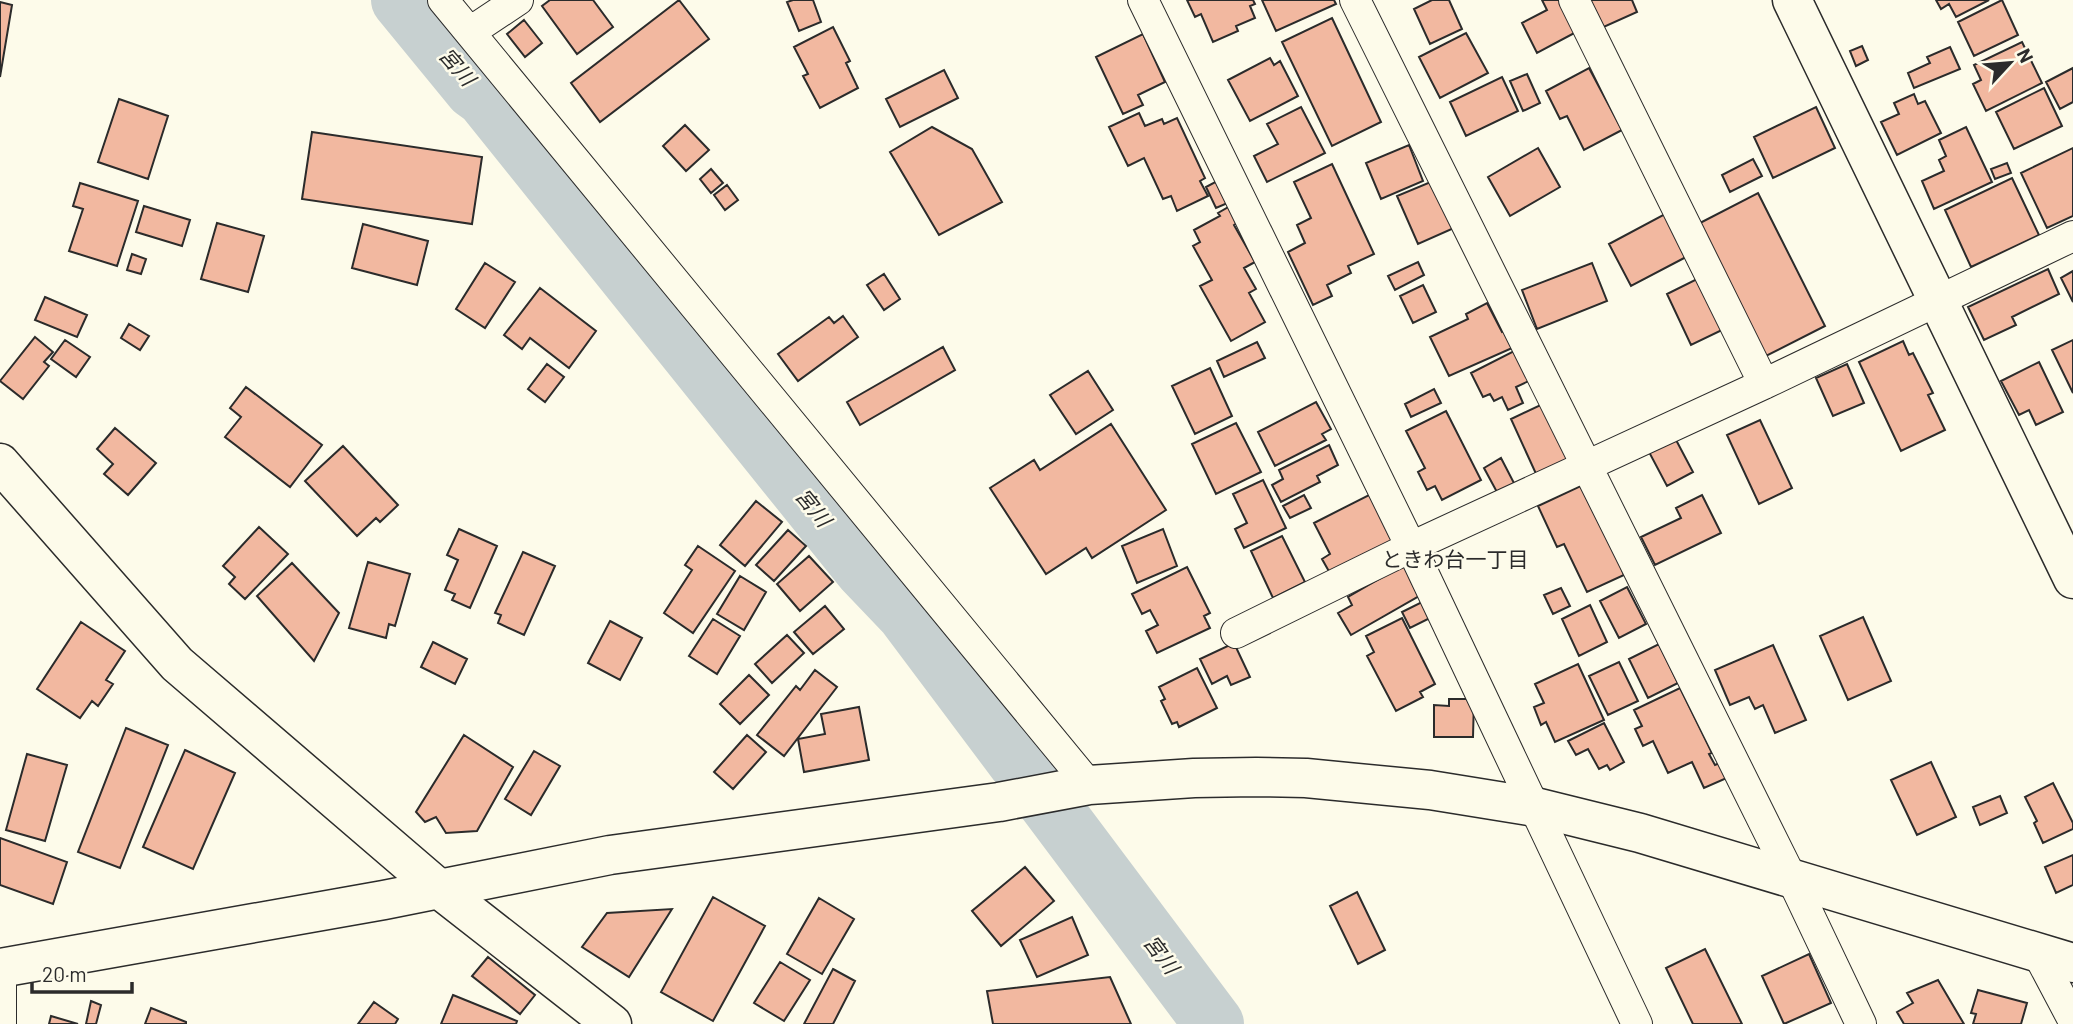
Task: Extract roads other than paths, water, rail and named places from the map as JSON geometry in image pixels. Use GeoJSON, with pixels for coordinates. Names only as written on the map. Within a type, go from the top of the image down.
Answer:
{"type":"FeatureCollection","features":[{"type":"Feature","properties":{"kind":"street"},"geometry":{"type":"LineString","coordinates":[[443,0],[1077,788]]}},
{"type":"Feature","properties":{"kind":"street"},"geometry":{"type":"LineString","coordinates":[[470,32],[518,0]]}},
{"type":"Feature","properties":{"kind":"street"},"geometry":{"type":"LineString","coordinates":[[1143,0],[1411,547],[1637,1024]]}},
{"type":"Feature","properties":{"kind":"street"},"geometry":{"type":"LineString","coordinates":[[1355,0],[1792,879],[1861,1024]]}},
{"type":"Feature","properties":{"kind":"street"},"geometry":{"type":"LineString","coordinates":[[1574,0],[1764,384]]}},
{"type":"Feature","properties":{"kind":"street"},"geometry":{"type":"LineString","coordinates":[[1792,0],[2073,579]]}},
{"type":"Feature","properties":{"kind":"street"},"geometry":{"type":"LineString","coordinates":[[1236,633],[1411,547],[1764,384],[2073,236]]}},
{"type":"Feature","properties":{"kind":"street"},"geometry":{"type":"LineString","coordinates":[[0,463],[177,664],[438,888],[612,1024]]}},
{"type":"Feature","properties":{"kind":"street"},"geometry":{"type":"LineString","coordinates":[[1,1024],[0,968],[610,855],[999,802],[1077,788],[1194,778],[1306,778],[1430,790],[1535,807],[1640,833],[2073,963]]}},
{"type":"Feature","properties":{"kind":"street"},"geometry":{"type":"LineString","coordinates":[[2037,952],[2073,1020]]}},
{"type":"Feature","properties":{"kind":"waterway","name":"宮川"},"geometry":{"type":"LineString","coordinates":[[401,0],[474,89],[485,97],[864,569],[906,613],[1214,1024]]}},
{"type":"Feature","properties":{"kind":"district","name":"ときわ台一丁目"},"geometry":{"type":"Point","coordinates":[1455,558]}}]}
